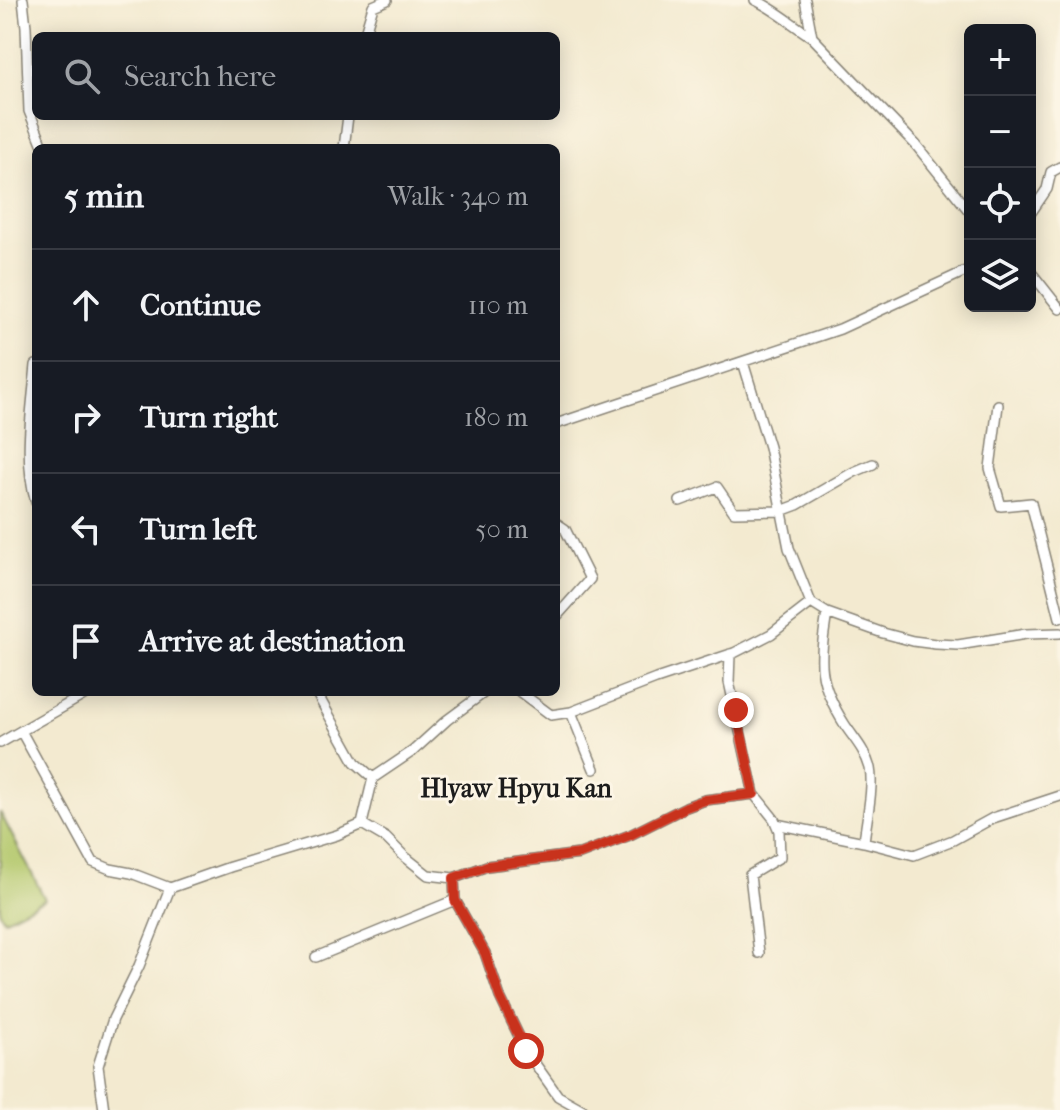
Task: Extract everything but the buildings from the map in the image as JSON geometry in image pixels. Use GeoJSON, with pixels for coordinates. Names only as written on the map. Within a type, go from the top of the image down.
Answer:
{"type":"FeatureCollection","features":[{"type":"Feature","properties":{"kind":"street"},"geometry":{"type":"LineString","coordinates":[[23,0],[29,111],[32,118]]}},
{"type":"Feature","properties":{"kind":"street"},"geometry":{"type":"LineString","coordinates":[[365,32],[373,6],[387,0]]}},
{"type":"Feature","properties":{"kind":"street"},"geometry":{"type":"LineString","coordinates":[[755,0],[812,37],[916,145],[964,205]]}},
{"type":"Feature","properties":{"kind":"street"},"geometry":{"type":"LineString","coordinates":[[805,0],[812,37]]}},
{"type":"Feature","properties":{"kind":"street"},"geometry":{"type":"LineString","coordinates":[[33,120],[42,144]]}},
{"type":"Feature","properties":{"kind":"street"},"geometry":{"type":"LineString","coordinates":[[344,144],[348,120]]}},
{"type":"Feature","properties":{"kind":"street"},"geometry":{"type":"LineString","coordinates":[[1036,205],[1047,189],[1051,172],[1060,167]]}},
{"type":"Feature","properties":{"kind":"street"},"geometry":{"type":"LineString","coordinates":[[560,423],[840,329],[964,272]]}},
{"type":"Feature","properties":{"kind":"street"},"geometry":{"type":"LineString","coordinates":[[1036,279],[1060,309]]}},
{"type":"Feature","properties":{"kind":"street"},"geometry":{"type":"LineString","coordinates":[[743,362],[769,447],[789,548],[811,603],[827,613],[893,636],[936,644],[958,645],[1026,634],[1060,633]]}},
{"type":"Feature","properties":{"kind":"street"},"geometry":{"type":"LineString","coordinates":[[32,405],[28,445],[32,487]]}},
{"type":"Feature","properties":{"kind":"street"},"geometry":{"type":"LineString","coordinates":[[998,405],[990,468],[1001,506],[1031,503],[1060,618]]}},
{"type":"Feature","properties":{"kind":"street"},"geometry":{"type":"LineString","coordinates":[[680,501],[717,487],[734,512],[781,511],[873,464]]}},
{"type":"Feature","properties":{"kind":"street"},"geometry":{"type":"LineString","coordinates":[[560,526],[565,529],[590,579],[560,613]]}},
{"type":"Feature","properties":{"kind":"street"},"geometry":{"type":"LineString","coordinates":[[525,696],[551,715],[571,712],[730,654],[771,634],[811,603]]}},
{"type":"Feature","properties":{"kind":"street"},"geometry":{"type":"LineString","coordinates":[[827,613],[821,652],[824,683],[835,709],[865,751],[871,772],[864,842]]}},
{"type":"Feature","properties":{"kind":"street"},"geometry":{"type":"LineString","coordinates":[[730,654],[729,682],[754,794],[774,819],[779,831],[780,857],[750,875],[759,953]]}},
{"type":"Feature","properties":{"kind":"street"},"geometry":{"type":"LineString","coordinates":[[0,743],[82,696]]}},
{"type":"Feature","properties":{"kind":"street"},"geometry":{"type":"LineString","coordinates":[[318,696],[355,762],[373,778]]}},
{"type":"Feature","properties":{"kind":"street"},"geometry":{"type":"LineString","coordinates":[[362,824],[373,778],[413,751],[480,696]]}},
{"type":"Feature","properties":{"kind":"street"},"geometry":{"type":"LineString","coordinates":[[571,712],[594,769]]}},
{"type":"Feature","properties":{"kind":"street"},"geometry":{"type":"LineString","coordinates":[[21,731],[93,862],[170,888],[337,835],[362,824]]}},
{"type":"Feature","properties":{"kind":"street"},"geometry":{"type":"LineString","coordinates":[[362,824],[386,838],[428,875],[454,878],[487,866],[580,854],[705,800],[754,794]]}},
{"type":"Feature","properties":{"kind":"street"},"geometry":{"type":"LineString","coordinates":[[776,824],[914,855],[953,840],[993,818],[1060,796]]}},
{"type":"Feature","properties":{"kind":"street"},"geometry":{"type":"LineString","coordinates":[[454,878],[455,900],[485,953],[500,997],[526,1051],[558,1096],[583,1110]]}},
{"type":"Feature","properties":{"kind":"street"},"geometry":{"type":"LineString","coordinates":[[104,1110],[98,1066],[113,1019],[139,966],[170,888]]}},
{"type":"Feature","properties":{"kind":"street"},"geometry":{"type":"LineString","coordinates":[[316,957],[455,900]]}},
{"type":"Feature","properties":{"kind":"green space"},"geometry":{"type":"Polygon","coordinates":[[[0,812],[45,899],[4,920],[0,912],[0,812]]]}},
{"type":"Feature","properties":{"kind":"district","name":"Hlyaw Hpyu Kan"},"geometry":{"type":"Point","coordinates":[516,788]}},
{"type":"Feature","properties":{"kind":"route"},"geometry":{"type":"LineString","coordinates":[[526,1051],[500,997],[485,953],[455,900],[454,878],[487,866],[580,854],[705,800],[754,794],[736,710]]}}]}
